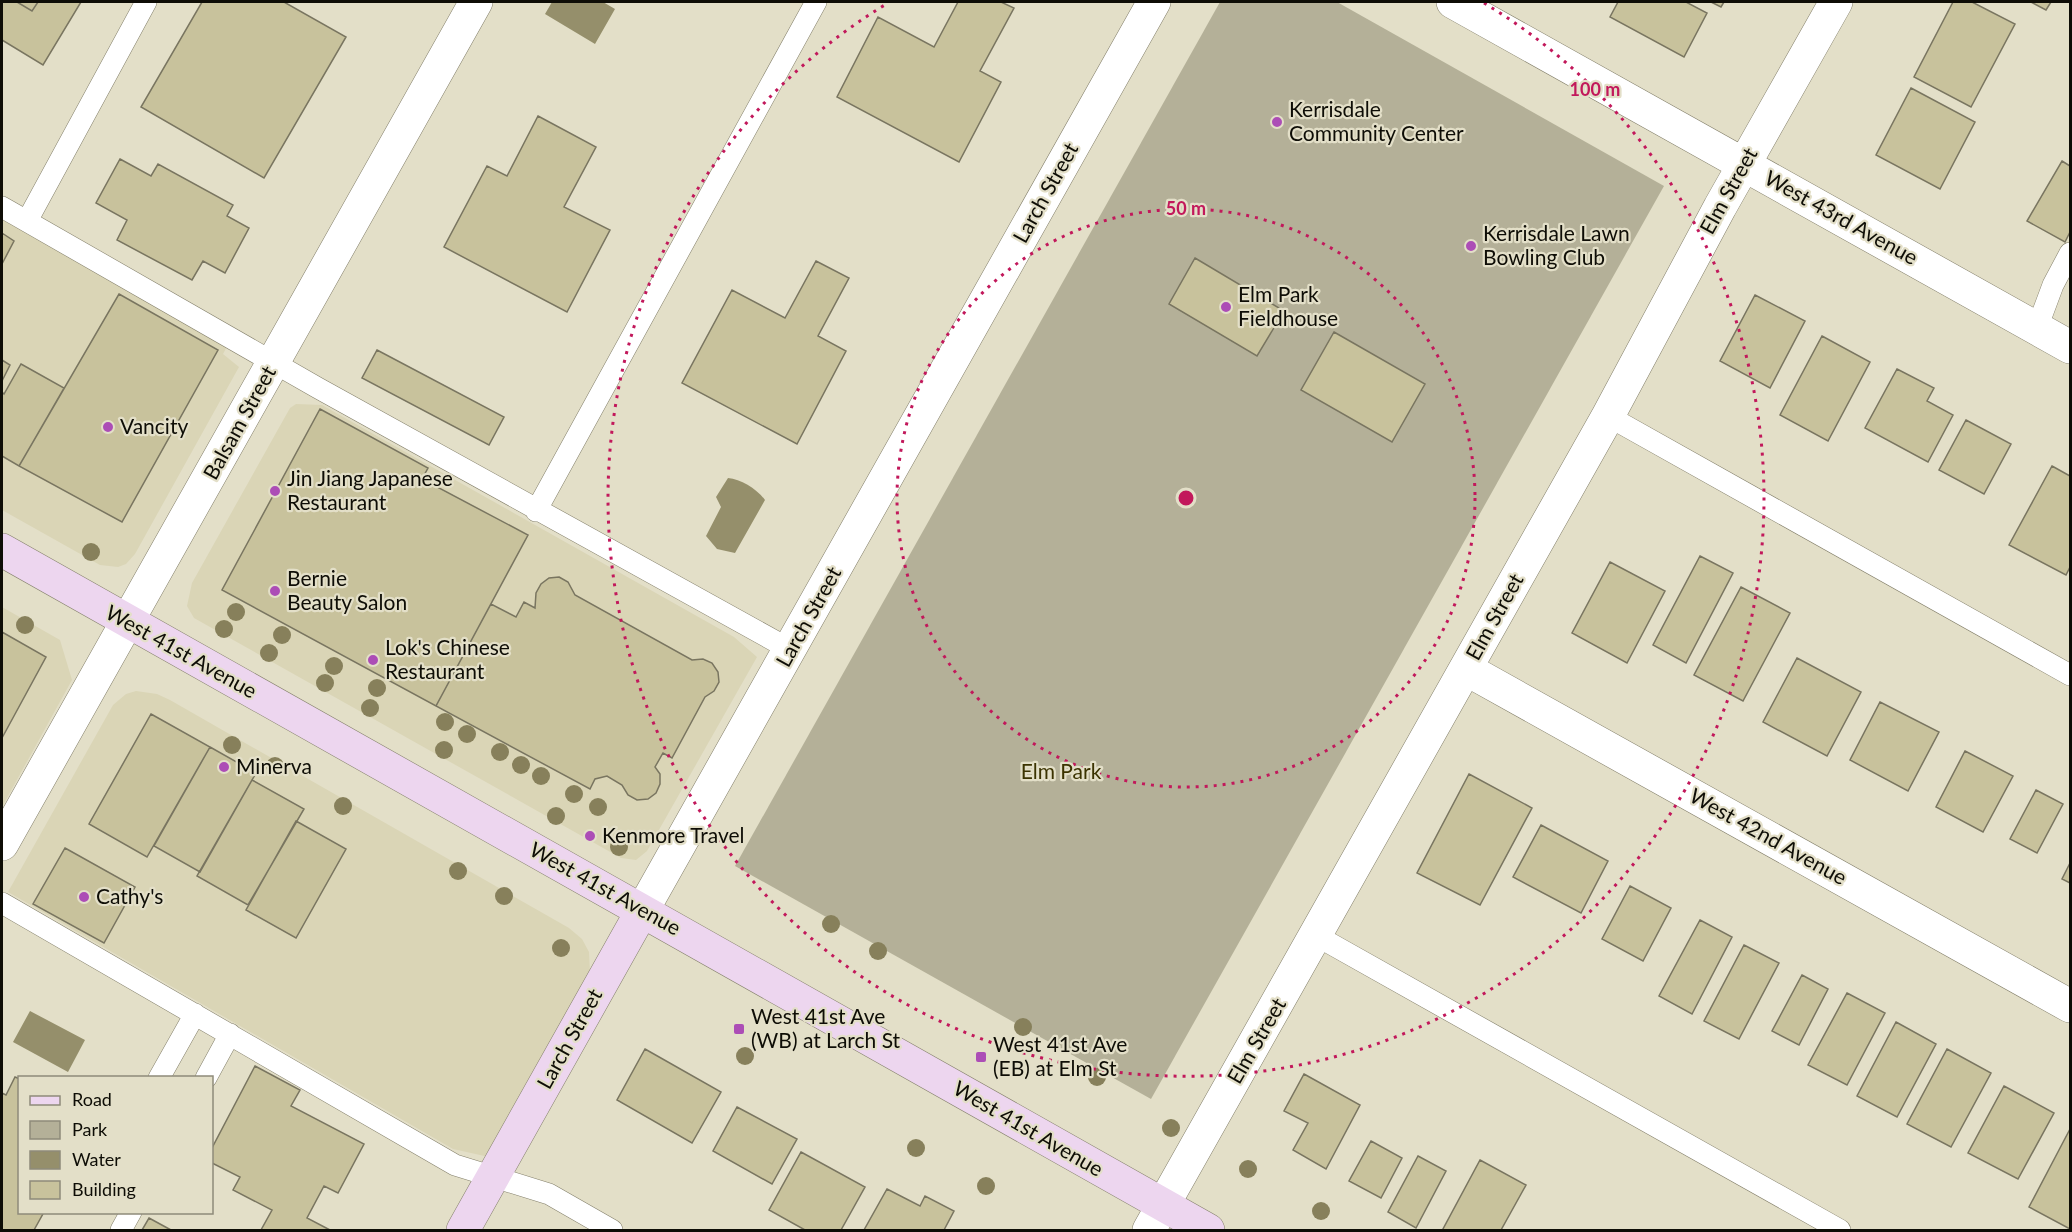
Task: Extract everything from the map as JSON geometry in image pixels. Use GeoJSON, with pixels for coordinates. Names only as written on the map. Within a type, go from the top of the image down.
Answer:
{"type":"FeatureCollection","features":[{"type":"Feature","properties":{"kind":"main road","name":"West 41st Avenue"},"geometry":{"type":"LineString","coordinates":[[2,550],[642,910],[1156,1218],[1208,1230]]}},
{"type":"Feature","properties":{"kind":"main road","name":"Larch Street"},"geometry":{"type":"LineString","coordinates":[[463,1230],[642,910]]}},
{"type":"Feature","properties":{"kind":"street","name":"Balsam Street"},"geometry":{"type":"LineString","coordinates":[[2,844],[476,2]]}},
{"type":"Feature","properties":{"kind":"street","name":"Larch Street"},"geometry":{"type":"LineString","coordinates":[[642,910],[791,650],[1154,2]]}},
{"type":"Feature","properties":{"kind":"street","name":"West 43rd Avenue"},"geometry":{"type":"LineString","coordinates":[[1454,2],[1492,11],[1744,163],[2070,347]]}},
{"type":"Feature","properties":{"kind":"street","name":"Elm Street"},"geometry":{"type":"LineString","coordinates":[[1156,1218],[1317,936],[1608,416],[1744,163],[1836,2]]}},
{"type":"Feature","properties":{"kind":"street","name":"West 42nd Avenue"},"geometry":{"type":"LineString","coordinates":[[1466,669],[2070,1006]]}},
{"type":"Feature","properties":{"kind":"lane"},"geometry":{"type":"LineString","coordinates":[[27,221],[146,2]]}},
{"type":"Feature","properties":{"kind":"lane"},"geometry":{"type":"LineString","coordinates":[[536,511],[816,2]]}},
{"type":"Feature","properties":{"kind":"lane"},"geometry":{"type":"LineString","coordinates":[[2,207],[536,511],[791,650]]}},
{"type":"Feature","properties":{"kind":"lane"},"geometry":{"type":"LineString","coordinates":[[2037,328],[2053,285],[2070,253]]}},
{"type":"Feature","properties":{"kind":"lane"},"geometry":{"type":"LineString","coordinates":[[1608,416],[2070,675]]}},
{"type":"Feature","properties":{"kind":"lane"},"geometry":{"type":"LineString","coordinates":[[2,903],[455,1165],[549,1194],[612,1230]]}},
{"type":"Feature","properties":{"kind":"lane"},"geometry":{"type":"LineString","coordinates":[[1317,936],[1840,1230]]}},
{"type":"Feature","properties":{"kind":"lane"},"geometry":{"type":"LineString","coordinates":[[160,1076],[195,1014]]}},
{"type":"Feature","properties":{"kind":"lane"},"geometry":{"type":"LineString","coordinates":[[207,1076],[230,1034]]}},
{"type":"Feature","properties":{"kind":"lane"},"geometry":{"type":"LineString","coordinates":[[121,1230],[130,1214]]}},
{"type":"Feature","properties":{"kind":"shaded area"},"geometry":{"type":"Polygon","coordinates":[[[2,209],[231,339],[223,354],[239,367],[135,554],[126,564],[118,567],[100,565],[2,510],[2,209]]]}},
{"type":"Feature","properties":{"kind":"shaded area"},"geometry":{"type":"Polygon","coordinates":[[[296,404],[322,405],[734,637],[757,657],[647,851],[636,860],[621,858],[194,618],[187,606],[192,583],[290,408],[296,404]]]}},
{"type":"Feature","properties":{"kind":"shaded area"},"geometry":{"type":"Polygon","coordinates":[[[2,607],[60,640],[72,680],[2,807],[2,607]]]}},
{"type":"Feature","properties":{"kind":"shaded area"},"geometry":{"type":"Polygon","coordinates":[[[136,691],[157,694],[170,700],[569,928],[582,939],[589,952],[590,973],[489,1157],[453,1149],[8,892],[113,705],[126,694],[136,691]]]}},
{"type":"Feature","properties":{"kind":"green space","name":"Elm Park"},"geometry":{"type":"Polygon","coordinates":[[[1220,2],[1337,2],[1664,186],[1151,1099],[735,866],[1220,2]]]}},
{"type":"Feature","properties":{"kind":"water"},"geometry":{"type":"Polygon","coordinates":[[[552,2],[603,2],[615,9],[595,44],[545,14],[552,2]]]}},
{"type":"Feature","properties":{"kind":"water"},"geometry":{"type":"Polygon","coordinates":[[[728,478],[748,485],[765,500],[735,553],[717,549],[706,536],[721,507],[716,497],[728,478]]]}},
{"type":"Feature","properties":{"kind":"water"},"geometry":{"type":"Polygon","coordinates":[[[30,1011],[85,1040],[68,1072],[13,1042],[30,1011]]]}},
{"type":"Feature","properties":{"kind":"building"},"geometry":{"type":"Polygon","coordinates":[[[2,2],[17,2],[32,11],[38,2],[81,2],[43,65],[2,40],[2,2]]]}},
{"type":"Feature","properties":{"kind":"building"},"geometry":{"type":"Polygon","coordinates":[[[17,2],[38,2],[32,11],[17,2]]]}},
{"type":"Feature","properties":{"kind":"building"},"geometry":{"type":"Polygon","coordinates":[[[202,2],[284,2],[346,37],[264,178],[141,107],[202,2]]]}},
{"type":"Feature","properties":{"kind":"building"},"geometry":{"type":"Polygon","coordinates":[[[958,2],[1001,2],[1014,8],[980,71],[1001,82],[959,162],[837,97],[878,17],[934,47],[958,2]]]}},
{"type":"Feature","properties":{"kind":"building"},"geometry":{"type":"Polygon","coordinates":[[[1618,2],[1686,2],[1707,13],[1684,57],[1610,17],[1618,2]]]}},
{"type":"Feature","properties":{"kind":"building"},"geometry":{"type":"Polygon","coordinates":[[[1711,2],[1724,2],[1721,7],[1711,2]]]}},
{"type":"Feature","properties":{"kind":"building"},"geometry":{"type":"Polygon","coordinates":[[[1953,2],[1972,2],[2015,24],[1971,107],[1914,77],[1953,2]]]}},
{"type":"Feature","properties":{"kind":"building"},"geometry":{"type":"Polygon","coordinates":[[[2031,2],[2051,2],[2046,10],[2031,2]]]}},
{"type":"Feature","properties":{"kind":"building"},"geometry":{"type":"Polygon","coordinates":[[[1911,88],[1975,122],[1940,189],[1876,155],[1911,88]]]}},
{"type":"Feature","properties":{"kind":"building"},"geometry":{"type":"Polygon","coordinates":[[[538,116],[596,147],[564,207],[610,230],[567,312],[444,247],[487,166],[507,176],[538,116]]]}},
{"type":"Feature","properties":{"kind":"building"},"geometry":{"type":"Polygon","coordinates":[[[120,159],[151,176],[158,164],[233,205],[227,216],[249,228],[225,273],[203,261],[192,280],[117,240],[127,220],[96,203],[120,159]]]}},
{"type":"Feature","properties":{"kind":"building"},"geometry":{"type":"Polygon","coordinates":[[[2062,161],[2070,166],[2070,232],[2065,242],[2027,221],[2062,161]]]}},
{"type":"Feature","properties":{"kind":"building"},"geometry":{"type":"Polygon","coordinates":[[[2,233],[14,241],[2,264],[2,233]]]}},
{"type":"Feature","properties":{"kind":"building","name":"Elm Park Fieldhouse"},"geometry":{"type":"Polygon","coordinates":[[[1195,258],[1284,311],[1257,356],[1169,304],[1195,258]]]}},
{"type":"Feature","properties":{"kind":"building"},"geometry":{"type":"Polygon","coordinates":[[[816,261],[849,278],[818,336],[846,351],[797,444],[682,383],[732,290],[785,318],[816,261]]]}},
{"type":"Feature","properties":{"kind":"building","name":"Vancity"},"geometry":{"type":"Polygon","coordinates":[[[119,294],[218,350],[122,522],[19,466],[119,294]]]}},
{"type":"Feature","properties":{"kind":"building"},"geometry":{"type":"Polygon","coordinates":[[[1755,295],[1805,321],[1770,388],[1720,361],[1755,295]]]}},
{"type":"Feature","properties":{"kind":"building"},"geometry":{"type":"Polygon","coordinates":[[[1334,332],[1425,384],[1392,442],[1301,390],[1334,332]]]}},
{"type":"Feature","properties":{"kind":"building"},"geometry":{"type":"Polygon","coordinates":[[[1822,336],[1870,362],[1828,441],[1780,415],[1822,336]]]}},
{"type":"Feature","properties":{"kind":"building"},"geometry":{"type":"Polygon","coordinates":[[[377,350],[504,417],[489,445],[362,378],[377,350]]]}},
{"type":"Feature","properties":{"kind":"building"},"geometry":{"type":"Polygon","coordinates":[[[2,360],[10,365],[2,381],[2,360]]]}},
{"type":"Feature","properties":{"kind":"building"},"geometry":{"type":"Polygon","coordinates":[[[21,364],[64,388],[19,466],[2,456],[2,392],[4,394],[21,364]]]}},
{"type":"Feature","properties":{"kind":"building"},"geometry":{"type":"Polygon","coordinates":[[[1897,369],[1934,388],[1927,401],[1953,415],[1928,462],[1865,428],[1897,369]]]}},
{"type":"Feature","properties":{"kind":"building"},"geometry":{"type":"Polygon","coordinates":[[[320,409],[428,468],[422,479],[528,535],[436,706],[222,590],[320,409]]]}},
{"type":"Feature","properties":{"kind":"building"},"geometry":{"type":"Polygon","coordinates":[[[1966,420],[2011,444],[1984,494],[1939,470],[1966,420]]]}},
{"type":"Feature","properties":{"kind":"building"},"geometry":{"type":"Polygon","coordinates":[[[2052,466],[2070,476],[2070,567],[2066,575],[2009,545],[2052,466]]]}},
{"type":"Feature","properties":{"kind":"building"},"geometry":{"type":"Polygon","coordinates":[[[1700,556],[1733,573],[1686,663],[1653,645],[1700,556]]]}},
{"type":"Feature","properties":{"kind":"building"},"geometry":{"type":"Polygon","coordinates":[[[1610,562],[1665,591],[1627,663],[1572,633],[1610,562]]]}},
{"type":"Feature","properties":{"kind":"building"},"geometry":{"type":"Polygon","coordinates":[[[559,577],[568,582],[575,595],[692,660],[703,659],[712,663],[718,672],[719,682],[714,691],[705,697],[672,758],[663,753],[655,767],[660,774],[660,784],[656,793],[648,799],[637,800],[628,795],[622,785],[607,776],[595,779],[590,789],[436,706],[491,604],[516,617],[524,602],[535,608],[536,593],[541,584],[549,578],[559,577]]]}},
{"type":"Feature","properties":{"kind":"building"},"geometry":{"type":"Polygon","coordinates":[[[1741,587],[1790,613],[1743,701],[1694,675],[1741,587]]]}},
{"type":"Feature","properties":{"kind":"building"},"geometry":{"type":"Polygon","coordinates":[[[2,632],[46,657],[2,738],[2,632]]]}},
{"type":"Feature","properties":{"kind":"building"},"geometry":{"type":"Polygon","coordinates":[[[1797,658],[1861,692],[1827,756],[1763,722],[1797,658]]]}},
{"type":"Feature","properties":{"kind":"building"},"geometry":{"type":"Polygon","coordinates":[[[1880,702],[1939,732],[1908,791],[1850,760],[1880,702]]]}},
{"type":"Feature","properties":{"kind":"building"},"geometry":{"type":"Polygon","coordinates":[[[151,714],[210,747],[147,857],[89,824],[151,714]]]}},
{"type":"Feature","properties":{"kind":"building"},"geometry":{"type":"Polygon","coordinates":[[[210,747],[256,773],[200,872],[154,846],[210,747]]]}},
{"type":"Feature","properties":{"kind":"building"},"geometry":{"type":"Polygon","coordinates":[[[1965,751],[2013,776],[1983,832],[1936,807],[1965,751]]]}},
{"type":"Feature","properties":{"kind":"building"},"geometry":{"type":"Polygon","coordinates":[[[1469,774],[1532,808],[1480,905],[1417,873],[1469,774]]]}},
{"type":"Feature","properties":{"kind":"building"},"geometry":{"type":"Polygon","coordinates":[[[252,780],[304,809],[248,905],[197,876],[252,780]]]}},
{"type":"Feature","properties":{"kind":"building"},"geometry":{"type":"Polygon","coordinates":[[[2036,790],[2063,804],[2037,853],[2010,839],[2036,790]]]}},
{"type":"Feature","properties":{"kind":"building"},"geometry":{"type":"Polygon","coordinates":[[[296,821],[346,849],[296,938],[246,910],[296,821]]]}},
{"type":"Feature","properties":{"kind":"building"},"geometry":{"type":"Polygon","coordinates":[[[1541,825],[1608,861],[1581,913],[1513,877],[1541,825]]]}},
{"type":"Feature","properties":{"kind":"building"},"geometry":{"type":"Polygon","coordinates":[[[65,848],[135,887],[104,943],[33,904],[65,848]]]}},
{"type":"Feature","properties":{"kind":"building"},"geometry":{"type":"Polygon","coordinates":[[[2070,863],[2070,883],[2062,879],[2070,863]]]}},
{"type":"Feature","properties":{"kind":"building"},"geometry":{"type":"Polygon","coordinates":[[[1630,886],[1671,908],[1643,961],[1602,939],[1630,886]]]}},
{"type":"Feature","properties":{"kind":"building"},"geometry":{"type":"Polygon","coordinates":[[[1700,920],[1732,937],[1692,1014],[1659,996],[1700,920]]]}},
{"type":"Feature","properties":{"kind":"building"},"geometry":{"type":"Polygon","coordinates":[[[1744,945],[1779,963],[1739,1039],[1704,1021],[1744,945]]]}},
{"type":"Feature","properties":{"kind":"building"},"geometry":{"type":"Polygon","coordinates":[[[1802,975],[1828,989],[1799,1045],[1772,1031],[1802,975]]]}},
{"type":"Feature","properties":{"kind":"building"},"geometry":{"type":"Polygon","coordinates":[[[1847,993],[1885,1013],[1847,1085],[1808,1065],[1847,993]]]}},
{"type":"Feature","properties":{"kind":"building"},"geometry":{"type":"Polygon","coordinates":[[[1896,1022],[1936,1044],[1897,1117],[1857,1096],[1896,1022]]]}},
{"type":"Feature","properties":{"kind":"building"},"geometry":{"type":"Polygon","coordinates":[[[645,1049],[721,1092],[692,1143],[617,1100],[645,1049]]]}},
{"type":"Feature","properties":{"kind":"building"},"geometry":{"type":"Polygon","coordinates":[[[1947,1049],[1991,1073],[1951,1147],[1907,1124],[1947,1049]]]}},
{"type":"Feature","properties":{"kind":"building"},"geometry":{"type":"Polygon","coordinates":[[[255,1066],[300,1090],[291,1106],[364,1144],[338,1193],[324,1186],[307,1218],[330,1230],[261,1230],[272,1210],[233,1190],[240,1177],[213,1164],[213,1146],[255,1066]]]}},
{"type":"Feature","properties":{"kind":"building"},"geometry":{"type":"Polygon","coordinates":[[[1304,1074],[1360,1105],[1326,1169],[1293,1150],[1308,1123],[1284,1111],[1304,1074]]]}},
{"type":"Feature","properties":{"kind":"building"},"geometry":{"type":"Polygon","coordinates":[[[15,1077],[18,1078],[18,1214],[43,1214],[34,1230],[2,1230],[2,1093],[6,1095],[15,1077]]]}},
{"type":"Feature","properties":{"kind":"building"},"geometry":{"type":"Polygon","coordinates":[[[2004,1086],[2054,1113],[2018,1179],[1968,1153],[2004,1086]]]}},
{"type":"Feature","properties":{"kind":"building"},"geometry":{"type":"Polygon","coordinates":[[[737,1107],[797,1139],[772,1184],[713,1151],[737,1107]]]}},
{"type":"Feature","properties":{"kind":"building"},"geometry":{"type":"Polygon","coordinates":[[[2070,1129],[2070,1229],[2029,1207],[2070,1129]]]}},
{"type":"Feature","properties":{"kind":"building"},"geometry":{"type":"Polygon","coordinates":[[[1371,1141],[1402,1158],[1381,1198],[1349,1181],[1371,1141]]]}},
{"type":"Feature","properties":{"kind":"building"},"geometry":{"type":"Polygon","coordinates":[[[801,1152],[865,1187],[841,1230],[805,1230],[769,1210],[801,1152]]]}},
{"type":"Feature","properties":{"kind":"building"},"geometry":{"type":"Polygon","coordinates":[[[1418,1156],[1446,1171],[1416,1228],[1388,1212],[1418,1156]]]}},
{"type":"Feature","properties":{"kind":"building"},"geometry":{"type":"Polygon","coordinates":[[[1480,1160],[1526,1185],[1501,1230],[1443,1229],[1480,1160]]]}},
{"type":"Feature","properties":{"kind":"building"},"geometry":{"type":"Polygon","coordinates":[[[887,1189],[920,1206],[925,1196],[954,1211],[944,1230],[864,1230],[887,1189]]]}},
{"type":"Feature","properties":{"kind":"building"},"geometry":{"type":"Polygon","coordinates":[[[149,1218],[171,1230],[142,1230],[149,1218]]]}},
{"type":"Feature","properties":{"kind":"place","name":"Kerrisdale Community Center"},"geometry":{"type":"Point","coordinates":[1277,122]}},
{"type":"Feature","properties":{"kind":"place","name":"Kerrisdale Lawn Bowling Club"},"geometry":{"type":"Point","coordinates":[1471,246]}},
{"type":"Feature","properties":{"kind":"place","name":"Elm Park Fieldhouse"},"geometry":{"type":"Point","coordinates":[1226,307]}},
{"type":"Feature","properties":{"kind":"place","name":"Vancity"},"geometry":{"type":"Point","coordinates":[108,427]}},
{"type":"Feature","properties":{"kind":"place","name":"Jin Jiang Japanese Restaurant"},"geometry":{"type":"Point","coordinates":[275,491]}},
{"type":"Feature","properties":{"kind":"place","name":"Bernie Beauty Salon"},"geometry":{"type":"Point","coordinates":[275,591]}},
{"type":"Feature","properties":{"kind":"place","name":"Lok's Chinese Restaurant"},"geometry":{"type":"Point","coordinates":[373,660]}},
{"type":"Feature","properties":{"kind":"place","name":"Minerva"},"geometry":{"type":"Point","coordinates":[224,767]}},
{"type":"Feature","properties":{"kind":"place","name":"Kenmore Travel"},"geometry":{"type":"Point","coordinates":[590,836]}},
{"type":"Feature","properties":{"kind":"place","name":"Cathy's"},"geometry":{"type":"Point","coordinates":[84,897]}},
{"type":"Feature","properties":{"kind":"place","name":"West 41st Ave (WB) at Larch St"},"geometry":{"type":"Point","coordinates":[739,1029]}},
{"type":"Feature","properties":{"kind":"place","name":"West 41st Ave (EB) at Elm St"},"geometry":{"type":"Point","coordinates":[981,1057]}}]}
